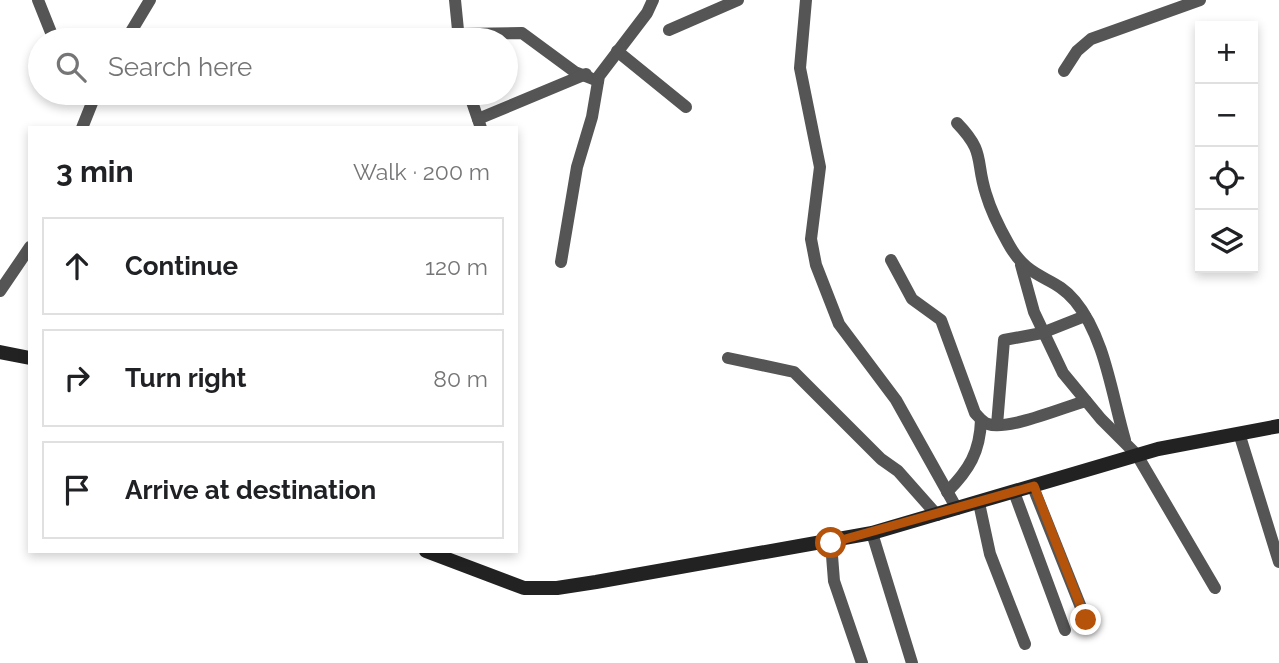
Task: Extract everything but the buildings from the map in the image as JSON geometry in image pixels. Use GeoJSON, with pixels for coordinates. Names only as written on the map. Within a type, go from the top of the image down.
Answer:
{"type":"FeatureCollection","features":[{"type":"Feature","properties":{"kind":"street"},"geometry":{"type":"LineString","coordinates":[[38,0],[49,28]]}},
{"type":"Feature","properties":{"kind":"street"},"geometry":{"type":"LineString","coordinates":[[133,28],[150,0]]}},
{"type":"Feature","properties":{"kind":"street"},"geometry":{"type":"LineString","coordinates":[[455,0],[458,28]]}},
{"type":"Feature","properties":{"kind":"street"},"geometry":{"type":"LineString","coordinates":[[561,262],[577,167],[601,75],[647,13],[653,0]]}},
{"type":"Feature","properties":{"kind":"street"},"geometry":{"type":"LineString","coordinates":[[670,30],[738,0]]}},
{"type":"Feature","properties":{"kind":"street"},"geometry":{"type":"LineString","coordinates":[[806,0],[800,68],[820,167],[811,239],[816,265],[839,324],[896,400],[957,509]]}},
{"type":"Feature","properties":{"kind":"street"},"geometry":{"type":"LineString","coordinates":[[1064,71],[1077,51],[1091,39],[1200,0]]}},
{"type":"Feature","properties":{"kind":"street"},"geometry":{"type":"LineString","coordinates":[[518,33],[522,33],[581,75]]}},
{"type":"Feature","properties":{"kind":"street"},"geometry":{"type":"LineString","coordinates":[[617,51],[686,107]]}},
{"type":"Feature","properties":{"kind":"street"},"geometry":{"type":"LineString","coordinates":[[518,105],[581,75],[601,75]]}},
{"type":"Feature","properties":{"kind":"street"},"geometry":{"type":"LineString","coordinates":[[83,126],[91,105]]}},
{"type":"Feature","properties":{"kind":"street"},"geometry":{"type":"LineString","coordinates":[[473,105],[480,123],[518,105]]}},
{"type":"Feature","properties":{"kind":"street"},"geometry":{"type":"LineString","coordinates":[[957,122],[978,149],[985,192],[994,217],[1021,265],[1042,333],[1063,373],[1137,455],[1215,588]]}},
{"type":"Feature","properties":{"kind":"street"},"geometry":{"type":"LineString","coordinates":[[0,291],[28,250]]}},
{"type":"Feature","properties":{"kind":"street"},"geometry":{"type":"LineString","coordinates":[[891,260],[912,299],[941,320],[975,413],[981,421],[997,425],[1086,401]]}},
{"type":"Feature","properties":{"kind":"street"},"geometry":{"type":"LineString","coordinates":[[1021,265],[1065,291],[1085,316],[1108,377],[1126,444]]}},
{"type":"Feature","properties":{"kind":"street"},"geometry":{"type":"LineString","coordinates":[[997,425],[1004,340],[1042,333],[1085,316]]}},
{"type":"Feature","properties":{"kind":"street"},"geometry":{"type":"LineString","coordinates":[[0,352],[28,358]]}},
{"type":"Feature","properties":{"kind":"street"},"geometry":{"type":"LineString","coordinates":[[728,358],[762,363],[794,372],[881,460],[898,471],[937,515]]}},
{"type":"Feature","properties":{"kind":"street"},"geometry":{"type":"LineString","coordinates":[[947,492],[966,473],[974,460],[979,447],[981,421]]}},
{"type":"Feature","properties":{"kind":"street"},"geometry":{"type":"LineString","coordinates":[[431,553],[514,585],[535,589],[596,582],[831,543],[979,503],[1137,455],[1279,426]]}},
{"type":"Feature","properties":{"kind":"street"},"geometry":{"type":"LineString","coordinates":[[1239,433],[1279,562]]}},
{"type":"Feature","properties":{"kind":"street"},"geometry":{"type":"LineString","coordinates":[[1034,486],[1086,620]]}},
{"type":"Feature","properties":{"kind":"street"},"geometry":{"type":"LineString","coordinates":[[1014,492],[1065,630]]}},
{"type":"Feature","properties":{"kind":"street"},"geometry":{"type":"LineString","coordinates":[[979,503],[990,554],[1025,644]]}},
{"type":"Feature","properties":{"kind":"street"},"geometry":{"type":"LineString","coordinates":[[872,533],[912,663]]}},
{"type":"Feature","properties":{"kind":"street"},"geometry":{"type":"LineString","coordinates":[[831,543],[834,581],[862,663]]}},
{"type":"Feature","properties":{"kind":"route"},"geometry":{"type":"LineString","coordinates":[[831,543],[914,522],[1034,486],[1086,620]]}}]}
